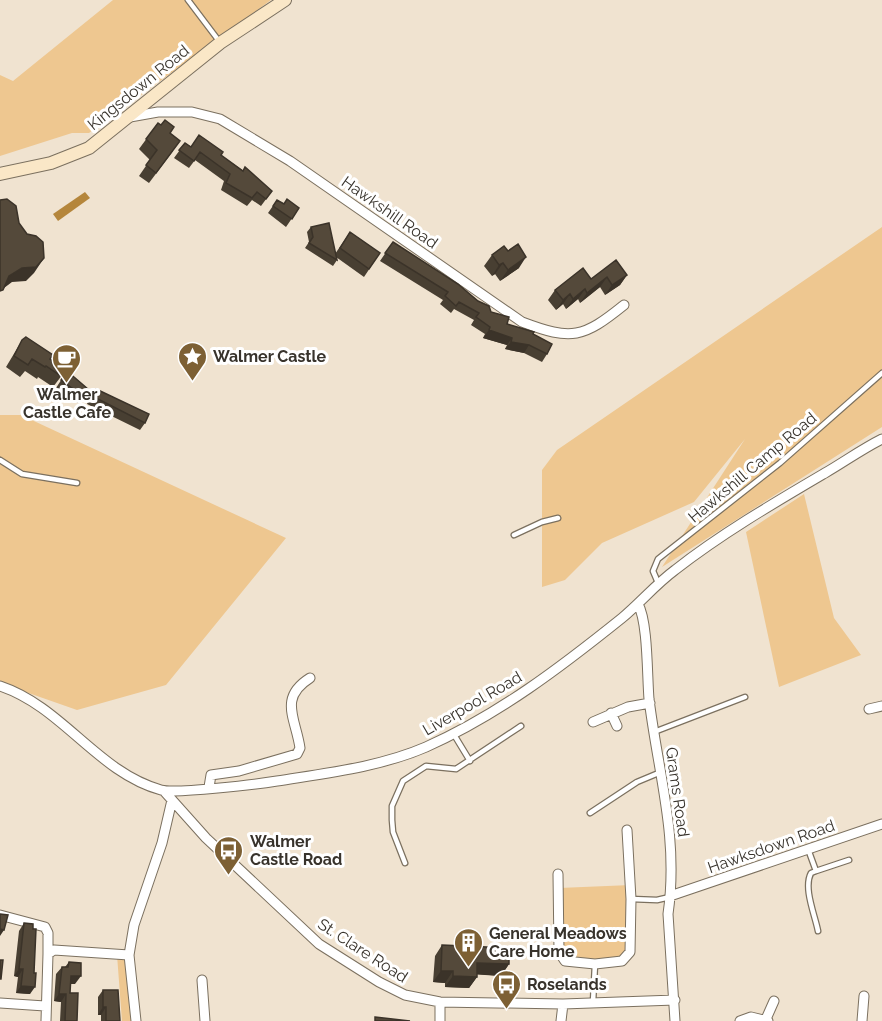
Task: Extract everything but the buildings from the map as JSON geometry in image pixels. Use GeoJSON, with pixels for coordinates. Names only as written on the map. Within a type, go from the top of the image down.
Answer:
{"type":"FeatureCollection","features":[{"type":"Feature","properties":{"kind":"street","name":"Kingsdown Road"},"geometry":{"type":"LineString","coordinates":[[0,174],[51,163],[88,148],[130,117],[220,43],[285,0]]}},
{"type":"Feature","properties":{"kind":"street","name":"Hawkshill Road"},"geometry":{"type":"LineString","coordinates":[[130,117],[158,112],[192,112],[220,119],[290,161],[522,322],[566,335],[584,331],[603,321],[624,305]]}},
{"type":"Feature","properties":{"kind":"street","name":"Liverpool Road"},"geometry":{"type":"LineString","coordinates":[[0,686],[21,693],[52,713],[107,763],[139,782],[164,791],[262,784],[346,769],[424,748],[546,677],[638,604],[675,569],[752,518],[882,439]]}},
{"type":"Feature","properties":{"kind":"street","name":"Grams Road"},"geometry":{"type":"LineString","coordinates":[[638,604],[645,624],[645,655],[650,703],[670,821],[668,914],[675,1021]]}},
{"type":"Feature","properties":{"kind":"street"},"geometry":{"type":"LineString","coordinates":[[209,787],[211,775],[239,771],[297,754],[300,748],[291,713],[293,695],[297,686],[310,678]]}},
{"type":"Feature","properties":{"kind":"street"},"geometry":{"type":"LineString","coordinates":[[593,722],[611,713],[650,703]]}},
{"type":"Feature","properties":{"kind":"street"},"geometry":{"type":"LineString","coordinates":[[869,709],[882,706]]}},
{"type":"Feature","properties":{"kind":"street"},"geometry":{"type":"LineString","coordinates":[[611,713],[617,726]]}},
{"type":"Feature","properties":{"kind":"street","name":"St. Clare Road"},"geometry":{"type":"LineString","coordinates":[[164,791],[206,838],[320,944],[379,982],[405,995],[440,1002],[563,1004],[675,1000]]}},
{"type":"Feature","properties":{"kind":"street"},"geometry":{"type":"LineString","coordinates":[[136,1021],[129,954],[134,925],[162,843],[172,800]]}},
{"type":"Feature","properties":{"kind":"street","name":"Hawksdown Road"},"geometry":{"type":"LineString","coordinates":[[670,896],[882,824]]}},
{"type":"Feature","properties":{"kind":"street"},"geometry":{"type":"LineString","coordinates":[[558,874],[559,952],[565,961],[595,964],[622,961],[630,952],[631,899],[627,830]]}},
{"type":"Feature","properties":{"kind":"street"},"geometry":{"type":"LineString","coordinates":[[0,915],[45,927],[48,933],[46,1021]]}},
{"type":"Feature","properties":{"kind":"street"},"geometry":{"type":"LineString","coordinates":[[48,954],[54,951],[129,954]]}},
{"type":"Feature","properties":{"kind":"street"},"geometry":{"type":"LineString","coordinates":[[202,980],[205,1021]]}},
{"type":"Feature","properties":{"kind":"street"},"geometry":{"type":"LineString","coordinates":[[862,1021],[864,996]]}},
{"type":"Feature","properties":{"kind":"street"},"geometry":{"type":"LineString","coordinates":[[440,1002],[440,1021]]}},
{"type":"Feature","properties":{"kind":"street"},"geometry":{"type":"LineString","coordinates":[[740,1021],[751,1017],[767,1020],[774,1002]]}},
{"type":"Feature","properties":{"kind":"street"},"geometry":{"type":"LineString","coordinates":[[0,1003],[45,1006]]}},
{"type":"Feature","properties":{"kind":"street"},"geometry":{"type":"LineString","coordinates":[[561,1021],[563,1004]]}},
{"type":"Feature","properties":{"kind":"lane"},"geometry":{"type":"LineString","coordinates":[[188,0],[220,43]]}},
{"type":"Feature","properties":{"kind":"lane","name":"Hawkshill Camp Road"},"geometry":{"type":"LineString","coordinates":[[658,585],[653,571],[658,559],[780,463],[882,373]]}},
{"type":"Feature","properties":{"kind":"lane"},"geometry":{"type":"LineString","coordinates":[[0,460],[22,474],[77,483]]}},
{"type":"Feature","properties":{"kind":"lane"},"geometry":{"type":"LineString","coordinates":[[514,535],[542,522],[558,518]]}},
{"type":"Feature","properties":{"kind":"lane"},"geometry":{"type":"LineString","coordinates":[[654,732],[745,697]]}},
{"type":"Feature","properties":{"kind":"lane"},"geometry":{"type":"LineString","coordinates":[[405,863],[393,832],[392,820],[392,806],[403,781],[426,766],[456,769],[521,726]]}},
{"type":"Feature","properties":{"kind":"lane"},"geometry":{"type":"LineString","coordinates":[[453,733],[470,761]]}},
{"type":"Feature","properties":{"kind":"lane"},"geometry":{"type":"LineString","coordinates":[[590,813],[637,782],[661,772]]}},
{"type":"Feature","properties":{"kind":"lane"},"geometry":{"type":"LineString","coordinates":[[808,849],[816,871]]}},
{"type":"Feature","properties":{"kind":"lane"},"geometry":{"type":"LineString","coordinates":[[818,931],[808,878],[816,871],[849,860]]}},
{"type":"Feature","properties":{"kind":"lane"},"geometry":{"type":"LineString","coordinates":[[631,899],[657,900],[670,896]]}},
{"type":"Feature","properties":{"kind":"lane"},"geometry":{"type":"LineString","coordinates":[[594,1002],[595,964]]}},
{"type":"Feature","properties":{"kind":"shaded area"},"geometry":{"type":"Polygon","coordinates":[[[113,0],[271,0],[89,133],[72,133],[0,156],[0,75],[13,81],[113,0]]]}},
{"type":"Feature","properties":{"kind":"shaded area"},"geometry":{"type":"Polygon","coordinates":[[[85,192],[90,198],[58,221],[53,214],[85,192]]]}},
{"type":"Feature","properties":{"kind":"shaded area"},"geometry":{"type":"Polygon","coordinates":[[[882,227],[882,427],[662,567],[745,439],[694,502],[602,543],[565,580],[542,587],[542,470],[557,450],[882,227]]]}},
{"type":"Feature","properties":{"kind":"shaded area"},"geometry":{"type":"Polygon","coordinates":[[[0,415],[21,415],[286,538],[166,685],[77,710],[0,683],[0,415]]]}},
{"type":"Feature","properties":{"kind":"shaded area"},"geometry":{"type":"Polygon","coordinates":[[[804,494],[834,618],[861,655],[779,687],[746,532],[804,494]]]}},
{"type":"Feature","properties":{"kind":"shaded area"},"geometry":{"type":"Polygon","coordinates":[[[631,885],[627,957],[570,963],[559,952],[559,888],[631,885]]]}},
{"type":"Feature","properties":{"kind":"shaded area"},"geometry":{"type":"Polygon","coordinates":[[[117,955],[129,955],[136,1021],[122,1021],[117,955]]]}},
{"type":"Feature","properties":{"kind":"place","name":"Walmer Castle"},"geometry":{"type":"Point","coordinates":[192,382]}},
{"type":"Feature","properties":{"kind":"place","name":"Walmer Castle Cafe"},"geometry":{"type":"Point","coordinates":[67,384]}},
{"type":"Feature","properties":{"kind":"place","name":"Walmer Castle Road"},"geometry":{"type":"Point","coordinates":[229,876]}},
{"type":"Feature","properties":{"kind":"place","name":"General Meadows Care Home"},"geometry":{"type":"Point","coordinates":[468,968]}},
{"type":"Feature","properties":{"kind":"place","name":"Roselands"},"geometry":{"type":"Point","coordinates":[506,1010]}}]}
